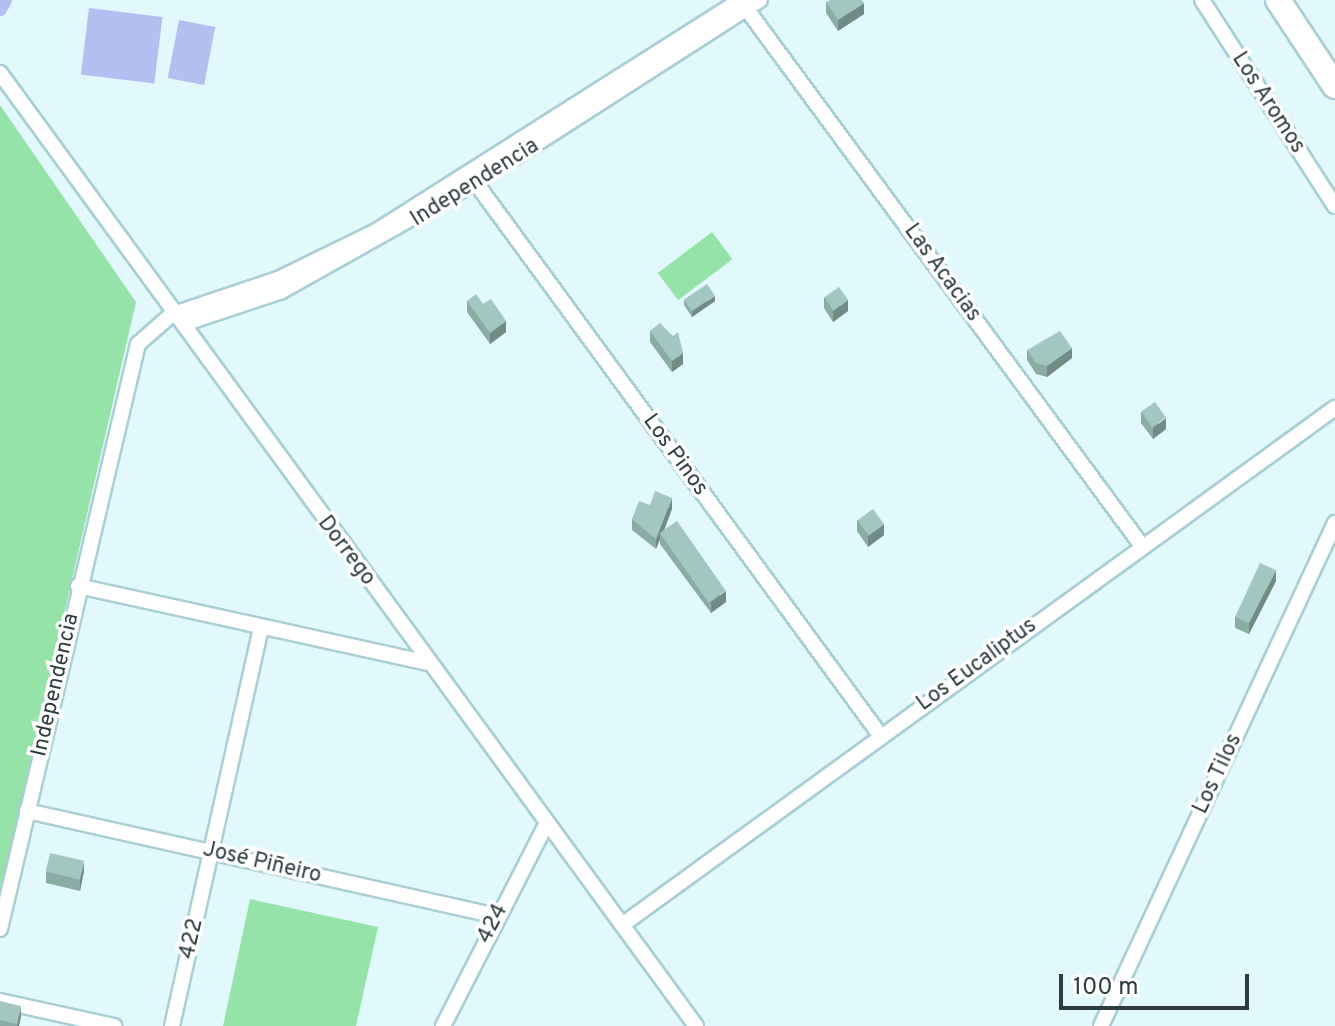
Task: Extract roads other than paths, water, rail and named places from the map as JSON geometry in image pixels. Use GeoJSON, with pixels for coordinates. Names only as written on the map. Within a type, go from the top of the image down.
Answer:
{"type":"FeatureCollection","features":[{"type":"Feature","properties":{"kind":"main road"},"geometry":{"type":"LineString","coordinates":[[1278,0],[1335,86]]}},
{"type":"Feature","properties":{"kind":"street","name":"Los Aromos"},"geometry":{"type":"LineString","coordinates":[[1202,0],[1335,206]]}},
{"type":"Feature","properties":{"kind":"street","name":"Independencia"},"geometry":{"type":"LineString","coordinates":[[0,929],[129,363],[138,344],[171,315],[192,321],[282,291],[473,179],[747,2]]}},
{"type":"Feature","properties":{"kind":"street","name":"Las Acacias"},"geometry":{"type":"LineString","coordinates":[[747,2],[1142,546]]}},
{"type":"Feature","properties":{"kind":"street","name":"Dorrego"},"geometry":{"type":"LineString","coordinates":[[0,73],[171,315],[696,1026]]}},
{"type":"Feature","properties":{"kind":"street","name":"Los Pinos"},"geometry":{"type":"LineString","coordinates":[[473,179],[880,735]]}},
{"type":"Feature","properties":{"kind":"street","name":"Los Eucaliptus"},"geometry":{"type":"LineString","coordinates":[[622,925],[1335,408]]}},
{"type":"Feature","properties":{"kind":"street","name":"Los Tilos"},"geometry":{"type":"LineString","coordinates":[[1101,1026],[1335,523]]}},
{"type":"Feature","properties":{"kind":"street"},"geometry":{"type":"LineString","coordinates":[[78,586],[429,663]]}},
{"type":"Feature","properties":{"kind":"street","name":"422"},"geometry":{"type":"LineString","coordinates":[[172,1026],[261,628]]}},
{"type":"Feature","properties":{"kind":"street","name":"José Piñeiro"},"geometry":{"type":"LineString","coordinates":[[27,811],[497,916]]}},
{"type":"Feature","properties":{"kind":"street","name":"424"},"geometry":{"type":"LineString","coordinates":[[443,1026],[547,823]]}},
{"type":"Feature","properties":{"kind":"street"},"geometry":{"type":"LineString","coordinates":[[0,1001],[114,1026]]}},
{"type":"Feature","properties":{"kind":"water"},"geometry":{"type":"Polygon","coordinates":[[[89,8],[162,17],[154,84],[81,75],[89,8]]]}},
{"type":"Feature","properties":{"kind":"water"},"geometry":{"type":"Polygon","coordinates":[[[179,20],[215,27],[204,85],[168,78],[179,20]]]}},
{"type":"Feature","properties":{"kind":"waterway"},"geometry":{"type":"LineString","coordinates":[[0,9],[5,0]]}}]}
